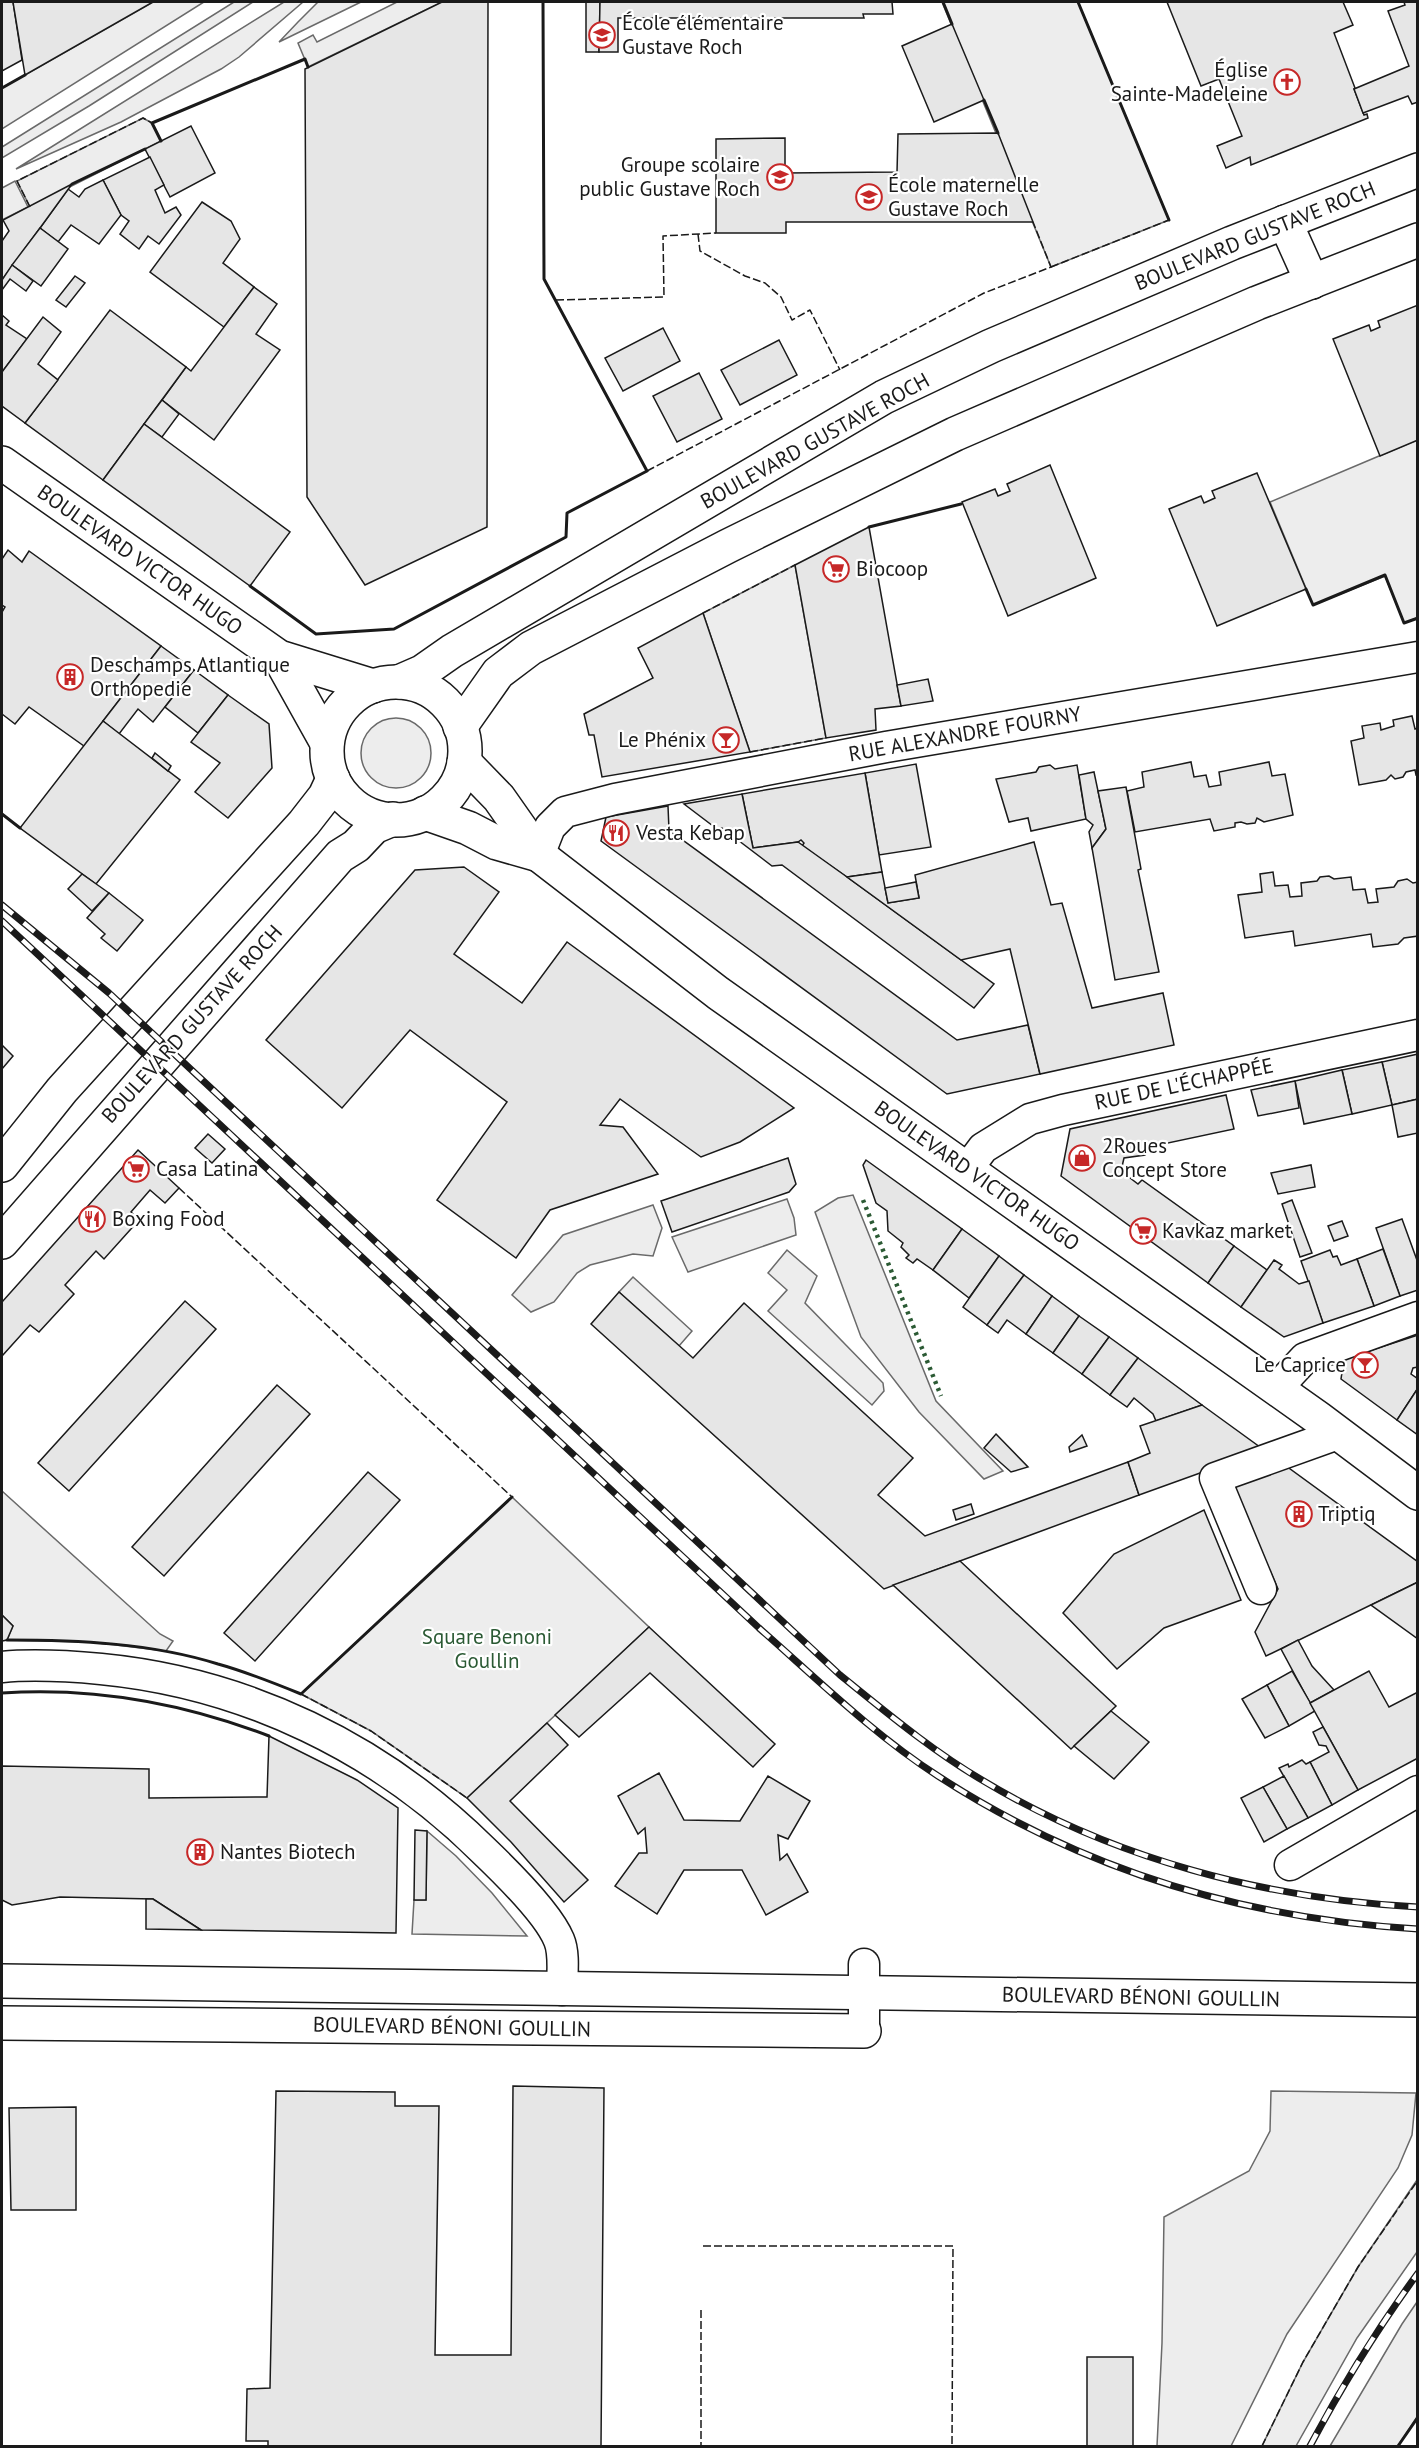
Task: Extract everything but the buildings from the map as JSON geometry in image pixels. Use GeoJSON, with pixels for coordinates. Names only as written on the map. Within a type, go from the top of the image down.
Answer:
{"type":"FeatureCollection","features":[{"type":"Feature","properties":{"kind":"main road","name":"BOULEVARD GUSTAVE ROCH"},"geometry":{"type":"LineString","coordinates":[[386,684],[422,672],[452,651],[884,398],[991,346],[1285,222],[1418,170]]}},
{"type":"Feature","properties":{"kind":"main road"},"geometry":{"type":"LineString","coordinates":[[1285,222],[1312,282]]}},
{"type":"Feature","properties":{"kind":"main road"},"geometry":{"type":"LineString","coordinates":[[460,727],[498,673],[531,648],[728,546],[955,434],[1312,282],[1418,240]]}},
{"type":"Feature","properties":{"kind":"main road","name":"BOULEVARD VICTOR HUGO"},"geometry":{"type":"LineString","coordinates":[[2,463],[279,657],[386,684]]}},
{"type":"Feature","properties":{"kind":"main road","name":"BOULEVARD VICTOR HUGO"},"geometry":{"type":"LineString","coordinates":[[279,657],[327,743]]}},
{"type":"Feature","properties":{"kind":"main road"},"geometry":{"type":"LineString","coordinates":[[386,684],[415,684],[442,700],[453,712],[460,727],[465,750],[460,775],[446,797],[425,813],[393,819],[371,814],[351,803],[333,779],[328,761],[327,743],[335,718],[342,707],[361,691],[386,684]]}},
{"type":"Feature","properties":{"kind":"main road","name":"BOULEVARD VICTOR HUGO"},"geometry":{"type":"LineString","coordinates":[[464,762],[499,798],[539,855],[718,993],[968,1168],[1418,1493]]}},
{"type":"Feature","properties":{"kind":"main road"},"geometry":{"type":"LineString","coordinates":[[2,1165],[62,1090],[304,823],[325,796],[333,779]]}},
{"type":"Feature","properties":{"kind":"main road","name":"BOULEVARD VICTOR HUGO"},"geometry":{"type":"LineString","coordinates":[[425,813],[468,828],[497,843],[539,855]]}},
{"type":"Feature","properties":{"kind":"main road","name":"BOULEVARD GUSTAVE ROCH"},"geometry":{"type":"LineString","coordinates":[[2,1242],[340,856],[356,846],[374,827],[393,819]]}},
{"type":"Feature","properties":{"kind":"main road","name":"BOULEVARD BÉNONI GOULLIN"},"geometry":{"type":"LineString","coordinates":[[2,1981],[562,1990],[864,1979],[1418,2000]]}},
{"type":"Feature","properties":{"kind":"main road","name":"BOULEVARD BÉNONI GOULLIN"},"geometry":{"type":"LineString","coordinates":[[2,2022],[864,2031]]}},
{"type":"Feature","properties":{"kind":"street","name":"RUE ALEXANDRE FOURNY"},"geometry":{"type":"LineString","coordinates":[[539,855],[550,827],[565,812],[615,799],[886,747],[1418,657]]}},
{"type":"Feature","properties":{"kind":"street","name":"RUE DE L'ÉCHAPPÉE"},"geometry":{"type":"LineString","coordinates":[[968,1168],[983,1148],[1030,1119],[1063,1110],[1418,1035]]}},
{"type":"Feature","properties":{"kind":"street"},"geometry":{"type":"LineString","coordinates":[[1276,1389],[1305,1358],[1418,1317]]}},
{"type":"Feature","properties":{"kind":"street"},"geometry":{"type":"LineString","coordinates":[[1261,1589],[1215,1478],[1338,1434]]}},
{"type":"Feature","properties":{"kind":"street"},"geometry":{"type":"LineString","coordinates":[[2,1667],[20,1665],[135,1673],[197,1686],[295,1720],[347,1746],[433,1803],[519,1887],[560,1941],[562,1990]]}},
{"type":"Feature","properties":{"kind":"street"},"geometry":{"type":"LineString","coordinates":[[1290,1864],[1418,1791]]}},
{"type":"Feature","properties":{"kind":"street","name":"BOULEVARD BÉNONI GOULLIN"},"geometry":{"type":"LineString","coordinates":[[864,1979],[864,2031]]}},
{"type":"Feature","properties":{"kind":"shaded area"},"geometry":{"type":"Polygon","coordinates":[[[153,2],[204,2],[2,129],[2,88],[153,2]]]}},
{"type":"Feature","properties":{"kind":"shaded area"},"geometry":{"type":"Polygon","coordinates":[[[234,2],[253,2],[2,158],[2,147],[234,2]]]}},
{"type":"Feature","properties":{"kind":"shaded area"},"geometry":{"type":"Polygon","coordinates":[[[284,2],[303,2],[239,57],[221,69],[121,122],[16,169],[284,2]]]}},
{"type":"Feature","properties":{"kind":"shaded area"},"geometry":{"type":"Polygon","coordinates":[[[318,2],[361,2],[279,42],[298,22],[318,2]]]}},
{"type":"Feature","properties":{"kind":"shaded area"},"geometry":{"type":"Polygon","coordinates":[[[397,2],[442,2],[308,67],[298,43],[313,35],[317,42],[397,2]]]}},
{"type":"Feature","properties":{"kind":"shaded area"},"geometry":{"type":"Polygon","coordinates":[[[942,2],[1078,2],[1169,220],[1051,267],[942,2]]]}},
{"type":"Feature","properties":{"kind":"shaded area"},"geometry":{"type":"Polygon","coordinates":[[[143,118],[152,123],[161,141],[30,207],[17,181],[143,118]]]}},
{"type":"Feature","properties":{"kind":"shaded area"},"geometry":{"type":"Polygon","coordinates":[[[15,181],[28,207],[2,220],[2,188],[15,181]]]}},
{"type":"Feature","properties":{"kind":"shaded area"},"geometry":{"type":"Polygon","coordinates":[[[1417,440],[1417,618],[1404,623],[1385,576],[1313,605],[1270,502],[1417,440]]]}},
{"type":"Feature","properties":{"kind":"shaded area"},"geometry":{"type":"Polygon","coordinates":[[[795,565],[826,738],[750,752],[703,613],[795,565]]]}},
{"type":"Feature","properties":{"kind":"shaded area"},"geometry":{"type":"Polygon","coordinates":[[[396,718],[409,721],[421,728],[428,740],[431,753],[428,766],[421,778],[409,785],[396,788],[383,785],[371,778],[364,766],[361,753],[364,740],[371,728],[383,721],[396,718]]]}},
{"type":"Feature","properties":{"kind":"shaded area"},"geometry":{"type":"Polygon","coordinates":[[[853,1195],[936,1401],[1003,1471],[984,1479],[919,1412],[861,1337],[815,1212],[838,1198],[853,1195]]]}},
{"type":"Feature","properties":{"kind":"shaded area"},"geometry":{"type":"Polygon","coordinates":[[[787,1199],[794,1218],[796,1235],[688,1272],[672,1237],[787,1199]]]}},
{"type":"Feature","properties":{"kind":"shaded area"},"geometry":{"type":"Polygon","coordinates":[[[653,1205],[662,1228],[653,1256],[633,1254],[590,1265],[577,1273],[554,1302],[531,1312],[512,1295],[563,1235],[653,1205]]]}},
{"type":"Feature","properties":{"kind":"shaded area"},"geometry":{"type":"Polygon","coordinates":[[[787,1250],[817,1276],[805,1303],[883,1383],[884,1391],[872,1405],[768,1311],[787,1290],[768,1273],[787,1250]]]}},
{"type":"Feature","properties":{"kind":"shaded area"},"geometry":{"type":"Polygon","coordinates":[[[633,1277],[692,1331],[679,1346],[619,1292],[633,1277]]]}},
{"type":"Feature","properties":{"kind":"shaded area"},"geometry":{"type":"Polygon","coordinates":[[[2,1491],[160,1634],[173,1641],[166,1651],[90,1642],[7,1640],[13,1626],[2,1615],[2,1491]]]}},
{"type":"Feature","properties":{"kind":"shaded area","name":"Square Benoni Goullin"},"geometry":{"type":"Polygon","coordinates":[[[512,1497],[649,1627],[467,1798],[371,1731],[301,1694],[512,1497]]]}},
{"type":"Feature","properties":{"kind":"shaded area"},"geometry":{"type":"Polygon","coordinates":[[[427,1831],[456,1856],[492,1893],[527,1936],[412,1934],[414,1900],[426,1900],[427,1831]]]}},
{"type":"Feature","properties":{"kind":"shaded area"},"geometry":{"type":"Polygon","coordinates":[[[1271,2091],[1416,2093],[1412,2135],[1398,2168],[1287,2334],[1231,2446],[1157,2446],[1162,2343],[1164,2217],[1249,2171],[1270,2131],[1271,2091]]]}},
{"type":"Feature","properties":{"kind":"shaded area"},"geometry":{"type":"Polygon","coordinates":[[[1417,2180],[1417,2252],[1357,2338],[1296,2446],[1262,2446],[1303,2362],[1358,2267],[1417,2180]]]}},
{"type":"Feature","properties":{"kind":"shaded area"},"geometry":{"type":"Polygon","coordinates":[[[1417,2302],[1417,2417],[1398,2446],[1330,2446],[1402,2324],[1417,2302]]]}},
{"type":"Feature","properties":{"kind":"railway"},"geometry":{"type":"LineString","coordinates":[[2,905],[109,993],[840,1675],[945,1756],[1032,1808],[1137,1853],[1192,1870],[1304,1895],[1418,1907]]}},
{"type":"Feature","properties":{"kind":"railway"},"geometry":{"type":"LineString","coordinates":[[2,921],[759,1628],[846,1705],[914,1760],[993,1809],[1050,1838],[1108,1863],[1168,1884],[1228,1901],[1290,1914],[1418,1929]]}},
{"type":"Feature","properties":{"kind":"railway"},"geometry":{"type":"LineString","coordinates":[[1310,2446],[1361,2358],[1418,2273]]}},
{"type":"Feature","properties":{"kind":"hedge"},"geometry":{"type":"LineString","coordinates":[[863,1200],[941,1396]]}},
{"type":"Feature","properties":{"kind":"fence"},"geometry":{"type":"LineString","coordinates":[[30,207],[17,181],[143,118],[152,123]]}},
{"type":"Feature","properties":{"kind":"fence"},"geometry":{"type":"LineString","coordinates":[[1051,267],[1169,220]]}},
{"type":"Feature","properties":{"kind":"fence"},"geometry":{"type":"LineString","coordinates":[[647,471],[984,293],[1051,267],[1033,222]]}},
{"type":"Feature","properties":{"kind":"fence"},"geometry":{"type":"LineString","coordinates":[[556,300],[664,297],[663,236],[716,233]]}},
{"type":"Feature","properties":{"kind":"fence"},"geometry":{"type":"LineString","coordinates":[[698,234],[700,251],[745,276],[765,283],[781,297],[792,320],[810,310],[840,370]]}},
{"type":"Feature","properties":{"kind":"fence"},"geometry":{"type":"LineString","coordinates":[[703,613],[795,565]]}},
{"type":"Feature","properties":{"kind":"fence"},"geometry":{"type":"LineString","coordinates":[[750,752],[826,738]]}},
{"type":"Feature","properties":{"kind":"fence"},"geometry":{"type":"LineString","coordinates":[[179,1188],[512,1497]]}},
{"type":"Feature","properties":{"kind":"fence"},"geometry":{"type":"LineString","coordinates":[[301,1694],[371,1731],[467,1798]]}},
{"type":"Feature","properties":{"kind":"fence"},"geometry":{"type":"LineString","coordinates":[[1262,2446],[1303,2362],[1358,2267],[1418,2180]]}},
{"type":"Feature","properties":{"kind":"fence"},"geometry":{"type":"LineString","coordinates":[[703,2246],[953,2246],[952,2446]]}},
{"type":"Feature","properties":{"kind":"fence"},"geometry":{"type":"LineString","coordinates":[[701,2310],[701,2446]]}},
{"type":"Feature","properties":{"kind":"wall"},"geometry":{"type":"LineString","coordinates":[[250,586],[316,634],[394,629],[566,537],[567,513],[647,471],[544,279],[543,2]]}},
{"type":"Feature","properties":{"kind":"wall"},"geometry":{"type":"LineString","coordinates":[[943,2],[952,24]]}},
{"type":"Feature","properties":{"kind":"wall"},"geometry":{"type":"LineString","coordinates":[[1078,2],[1169,220]]}},
{"type":"Feature","properties":{"kind":"wall"},"geometry":{"type":"LineString","coordinates":[[161,141],[152,123],[305,59],[308,67]]}},
{"type":"Feature","properties":{"kind":"wall"},"geometry":{"type":"LineString","coordinates":[[2,88],[25,75]]}},
{"type":"Feature","properties":{"kind":"wall"},"geometry":{"type":"LineString","coordinates":[[984,100],[998,133]]}},
{"type":"Feature","properties":{"kind":"wall"},"geometry":{"type":"LineString","coordinates":[[72,184],[145,149]]}},
{"type":"Feature","properties":{"kind":"wall"},"geometry":{"type":"LineString","coordinates":[[869,527],[961,504]]}},
{"type":"Feature","properties":{"kind":"wall"},"geometry":{"type":"LineString","coordinates":[[1306,589],[1313,605],[1385,575],[1404,623],[1418,618]]}},
{"type":"Feature","properties":{"kind":"wall"},"geometry":{"type":"LineString","coordinates":[[2,814],[20,828]]}},
{"type":"Feature","properties":{"kind":"wall"},"geometry":{"type":"LineString","coordinates":[[7,1640],[87,1642],[167,1651],[229,1667],[301,1694],[512,1497]]}},
{"type":"Feature","properties":{"kind":"wall"},"geometry":{"type":"LineString","coordinates":[[2,1693],[70,1693],[137,1700],[171,1706],[237,1724],[269,1736]]}},
{"type":"Feature","properties":{"kind":"wall"},"geometry":{"type":"LineString","coordinates":[[1398,2446],[1418,2417]]}},
{"type":"Feature","properties":{"kind":"place","name":"École élémentaire Gustave Roch"},"geometry":{"type":"Point","coordinates":[602,35]}},
{"type":"Feature","properties":{"kind":"place","name":"Église Sainte-Madeleine"},"geometry":{"type":"Point","coordinates":[1287,82]}},
{"type":"Feature","properties":{"kind":"place","name":"Groupe scolaire public Gustave Roch"},"geometry":{"type":"Point","coordinates":[780,177]}},
{"type":"Feature","properties":{"kind":"place","name":"École maternelle Gustave Roch"},"geometry":{"type":"Point","coordinates":[869,197]}},
{"type":"Feature","properties":{"kind":"place","name":"Biocoop"},"geometry":{"type":"Point","coordinates":[836,569]}},
{"type":"Feature","properties":{"kind":"place","name":"Deschamps Atlantique Orthopedie"},"geometry":{"type":"Point","coordinates":[70,677]}},
{"type":"Feature","properties":{"kind":"place","name":"Le Phénix"},"geometry":{"type":"Point","coordinates":[726,740]}},
{"type":"Feature","properties":{"kind":"place","name":"Vesta Kebap"},"geometry":{"type":"Point","coordinates":[616,833]}},
{"type":"Feature","properties":{"kind":"place","name":"2Roues Concept Store"},"geometry":{"type":"Point","coordinates":[1082,1158]}},
{"type":"Feature","properties":{"kind":"place","name":"Casa Latina"},"geometry":{"type":"Point","coordinates":[136,1169]}},
{"type":"Feature","properties":{"kind":"place","name":"Boxing Food"},"geometry":{"type":"Point","coordinates":[92,1219]}},
{"type":"Feature","properties":{"kind":"place","name":"Kavkaz market"},"geometry":{"type":"Point","coordinates":[1143,1231]}},
{"type":"Feature","properties":{"kind":"place","name":"Le Caprice"},"geometry":{"type":"Point","coordinates":[1365,1365]}},
{"type":"Feature","properties":{"kind":"place","name":"Triptiq"},"geometry":{"type":"Point","coordinates":[1299,1514]}},
{"type":"Feature","properties":{"kind":"place","name":"Nantes Biotech"},"geometry":{"type":"Point","coordinates":[200,1852]}}]}
